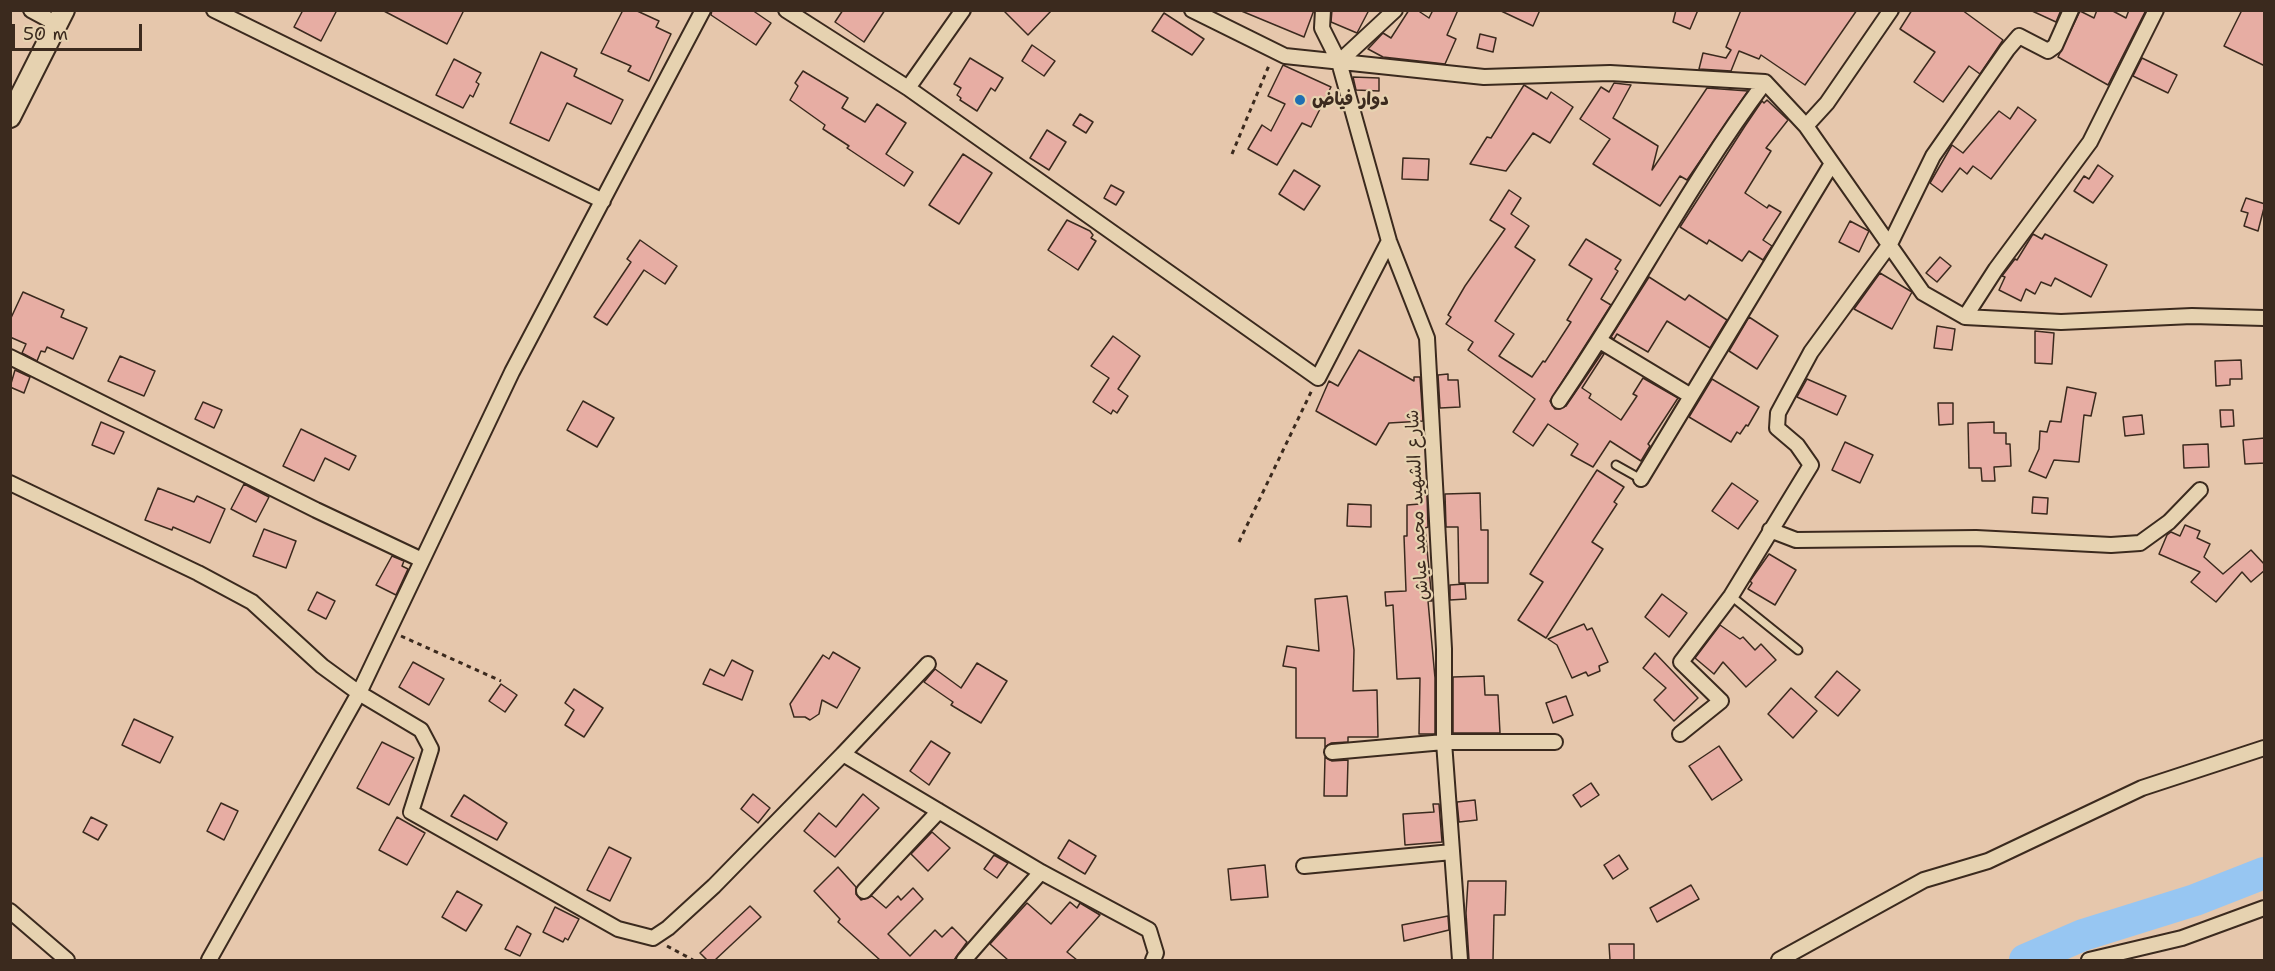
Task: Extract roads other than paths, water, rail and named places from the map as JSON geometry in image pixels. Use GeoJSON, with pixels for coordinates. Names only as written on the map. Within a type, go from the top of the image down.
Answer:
{"type":"FeatureCollection","features":[{"type":"Feature","properties":{"kind":"street"},"geometry":{"type":"LineString","coordinates":[[10,117],[61,17],[31,10]]}},
{"type":"Feature","properties":{"kind":"street"},"geometry":{"type":"LineString","coordinates":[[209,960],[358,693],[512,372],[703,10]]}},
{"type":"Feature","properties":{"kind":"street"},"geometry":{"type":"LineString","coordinates":[[786,10],[908,88],[1318,378],[1389,241]]}},
{"type":"Feature","properties":{"kind":"street"},"geometry":{"type":"LineString","coordinates":[[908,88],[963,10]]}},
{"type":"Feature","properties":{"kind":"street"},"geometry":{"type":"LineString","coordinates":[[1192,10],[1285,56],[1484,77],[1610,73],[1765,82],[1806,126],[1831,165],[1890,244],[1923,293],[1965,317],[2061,322],[2192,316],[2265,318]]}},
{"type":"Feature","properties":{"kind":"street","name":"شارع الشهيد محمد عياش"},"geometry":{"type":"LineString","coordinates":[[1323,10],[1322,28],[1339,62],[1389,241],[1427,338],[1444,649],[1444,742],[1460,960]]}},
{"type":"Feature","properties":{"kind":"street"},"geometry":{"type":"LineString","coordinates":[[1339,62],[1395,10]]}},
{"type":"Feature","properties":{"kind":"street"},"geometry":{"type":"LineString","coordinates":[[1806,126],[1827,103],[1890,10]]}},
{"type":"Feature","properties":{"kind":"street"},"geometry":{"type":"LineString","coordinates":[[1680,734],[1721,701],[1681,662],[1731,596],[1810,465],[1797,445],[1778,428],[1778,413],[1811,352],[1890,244],[1933,156],[2007,50],[2019,36],[2048,51],[2055,46],[2071,10]]}},
{"type":"Feature","properties":{"kind":"street"},"geometry":{"type":"LineString","coordinates":[[1965,317],[1996,268],[2090,142],[2156,10]]}},
{"type":"Feature","properties":{"kind":"street"},"geometry":{"type":"LineString","coordinates":[[218,12],[603,201]]}},
{"type":"Feature","properties":{"kind":"street"},"geometry":{"type":"LineString","coordinates":[[1559,401],[1600,341],[1652,253],[1740,115],[1765,82]]}},
{"type":"Feature","properties":{"kind":"street"},"geometry":{"type":"LineString","coordinates":[[1641,479],[1831,165]]}},
{"type":"Feature","properties":{"kind":"street"},"geometry":{"type":"LineString","coordinates":[[1600,341],[1690,396]]}},
{"type":"Feature","properties":{"kind":"street"},"geometry":{"type":"LineString","coordinates":[[10,357],[316,510],[422,560]]}},
{"type":"Feature","properties":{"kind":"street"},"geometry":{"type":"LineString","coordinates":[[10,483],[198,573],[252,602],[322,666],[358,693],[421,730],[431,749],[411,812],[618,929],[652,938],[668,928],[714,886],[928,664]]}},
{"type":"Feature","properties":{"kind":"street"},"geometry":{"type":"LineString","coordinates":[[1770,530],[1796,540],[1976,538],[2111,545],[2140,543],[2169,522],[2200,490]]}},
{"type":"Feature","properties":{"kind":"street"},"geometry":{"type":"LineString","coordinates":[[1332,752],[1444,742],[1555,742]]}},
{"type":"Feature","properties":{"kind":"street"},"geometry":{"type":"LineString","coordinates":[[1779,960],[1924,880],[1988,861],[2142,788],[2265,748]]}},
{"type":"Feature","properties":{"kind":"street"},"geometry":{"type":"LineString","coordinates":[[843,754],[1041,872],[1149,930],[1156,953],[1153,960]]}},
{"type":"Feature","properties":{"kind":"street"},"geometry":{"type":"LineString","coordinates":[[864,891],[939,811]]}},
{"type":"Feature","properties":{"kind":"street"},"geometry":{"type":"LineString","coordinates":[[1304,866],[1452,852]]}},
{"type":"Feature","properties":{"kind":"street"},"geometry":{"type":"LineString","coordinates":[[964,960],[1041,872]]}},
{"type":"Feature","properties":{"kind":"street"},"geometry":{"type":"LineString","coordinates":[[2089,960],[2182,938],[2265,908]]}},
{"type":"Feature","properties":{"kind":"street"},"geometry":{"type":"LineString","coordinates":[[10,911],[67,960]]}},
{"type":"Feature","properties":{"kind":"street"},"geometry":{"type":"LineString","coordinates":[[218,945],[221,960]]}},
{"type":"Feature","properties":{"kind":"lane"},"geometry":{"type":"LineString","coordinates":[[1616,465],[1641,479]]}},
{"type":"Feature","properties":{"kind":"lane"},"geometry":{"type":"LineString","coordinates":[[1731,596],[1798,650]]}},
{"type":"Feature","properties":{"kind":"waterway"},"geometry":{"type":"LineString","coordinates":[[2025,960],[2083,935],[2195,900],[2264,873]]}},
{"type":"Feature","properties":{"kind":"place","name":"دوار فياض"},"geometry":{"type":"Point","coordinates":[1300,100]}}]}
